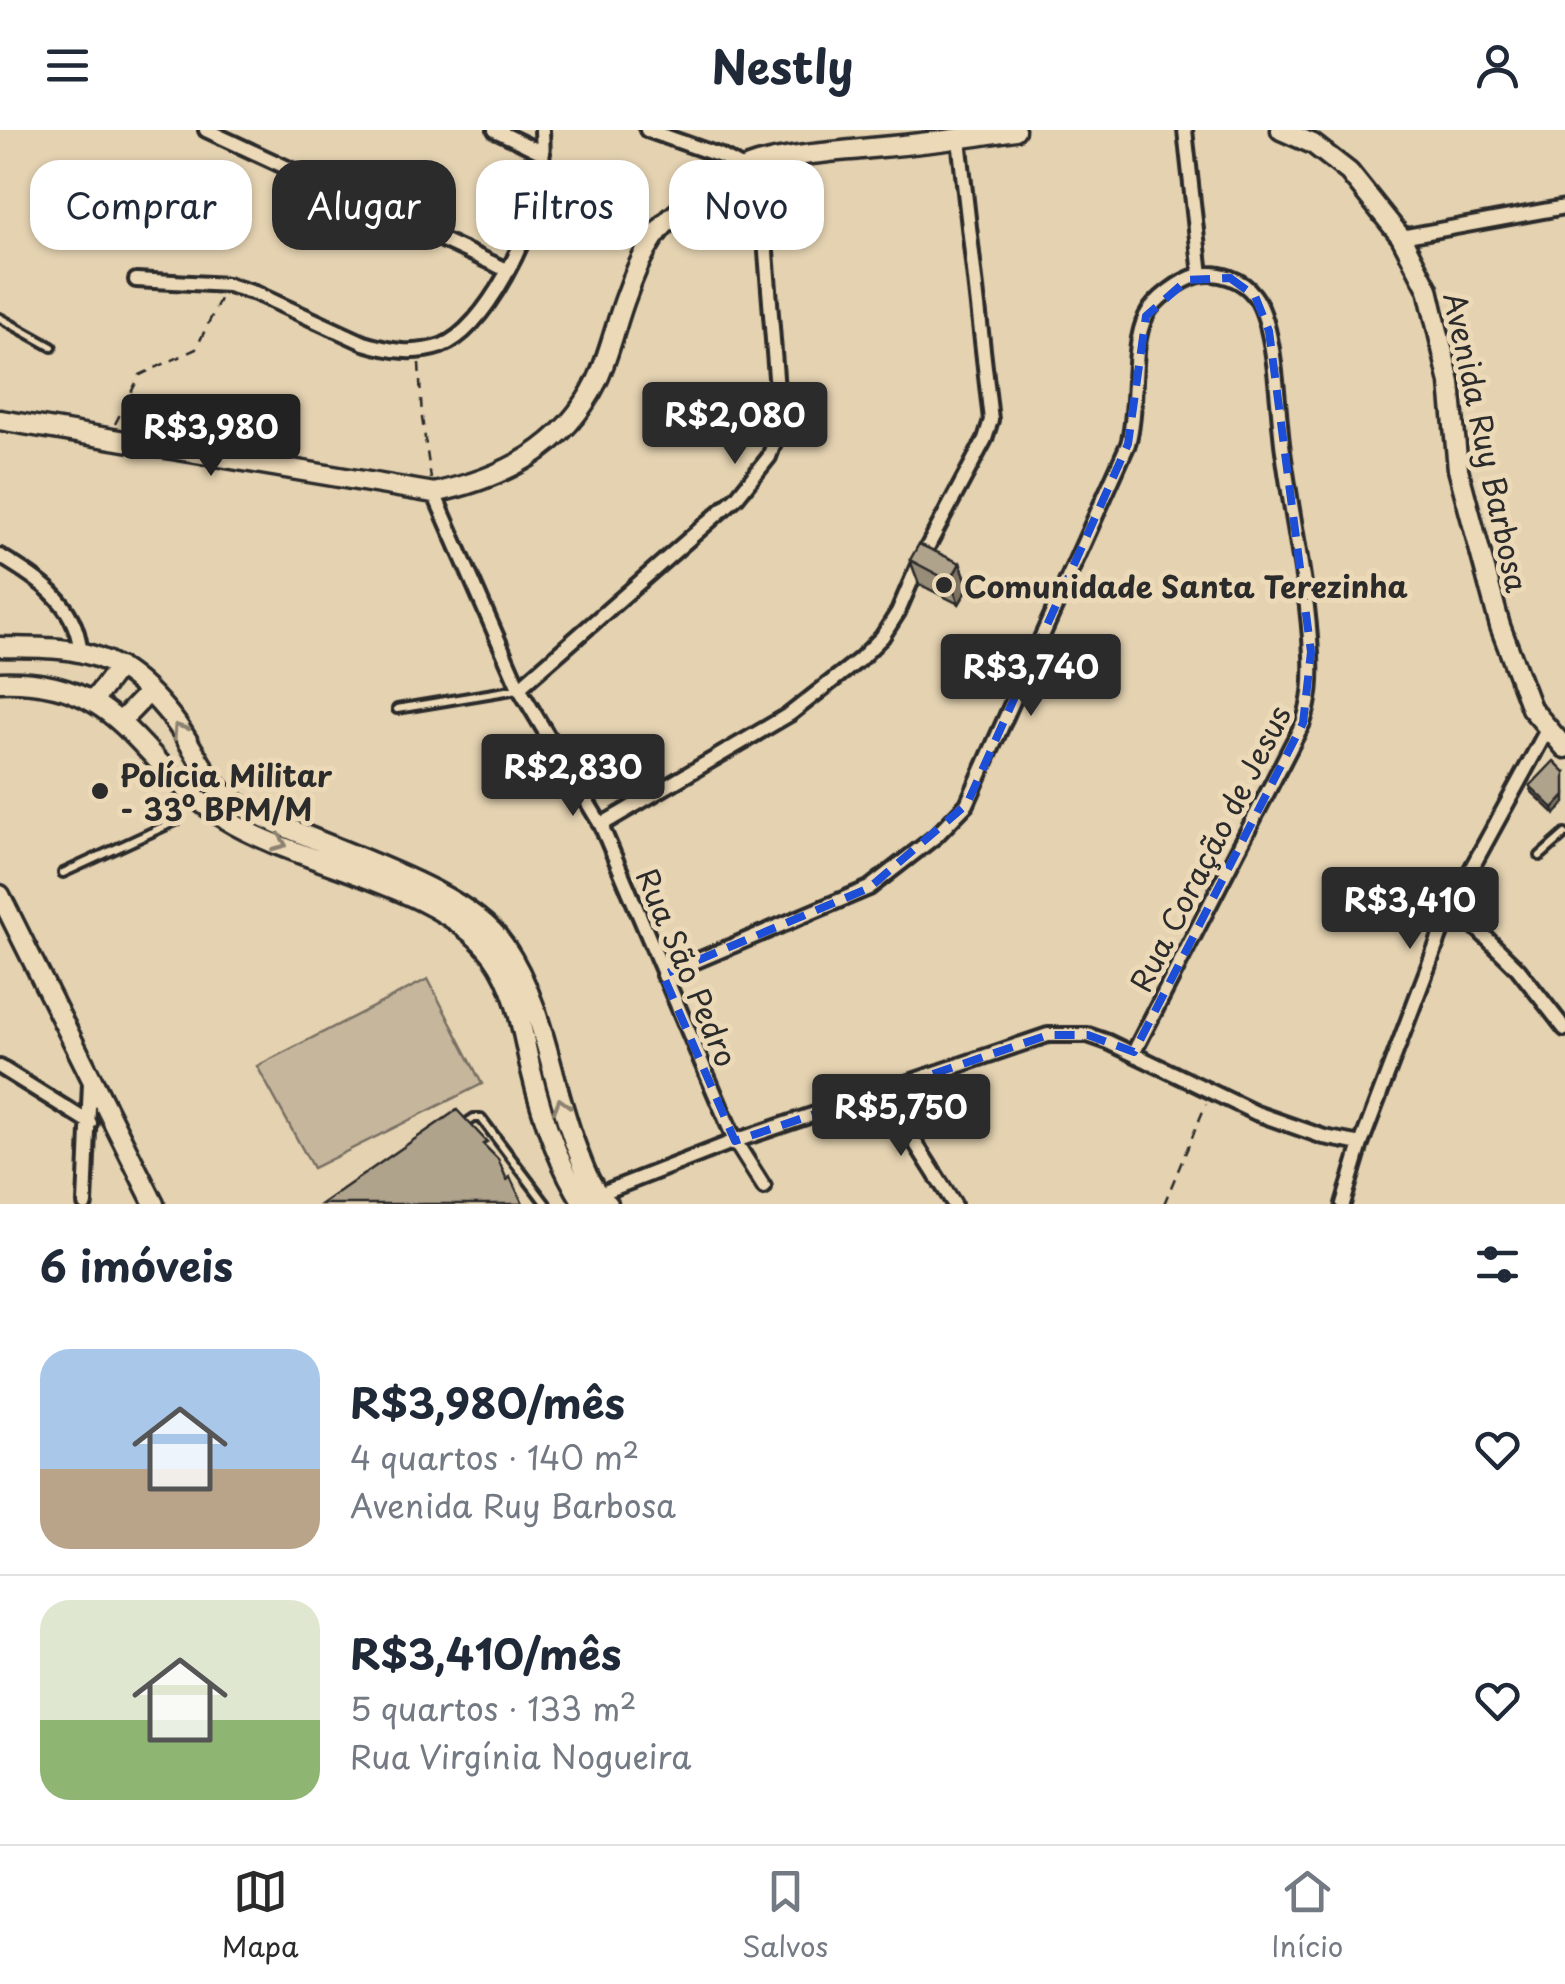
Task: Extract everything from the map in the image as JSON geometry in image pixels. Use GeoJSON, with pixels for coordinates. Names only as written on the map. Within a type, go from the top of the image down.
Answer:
{"type":"FeatureCollection","features":[{"type":"Feature","properties":{"kind":"street"},"geometry":{"type":"LineString","coordinates":[[206,130],[506,270]]}},
{"type":"Feature","properties":{"kind":"street"},"geometry":{"type":"LineString","coordinates":[[496,130],[543,152]]}},
{"type":"Feature","properties":{"kind":"street"},"geometry":{"type":"LineString","coordinates":[[136,280],[228,285],[255,293],[364,343],[402,352],[443,345],[475,323],[506,270],[540,188],[542,130]]}},
{"type":"Feature","properties":{"kind":"street"},"geometry":{"type":"LineString","coordinates":[[648,130],[733,160]]}},
{"type":"Feature","properties":{"kind":"street"},"geometry":{"type":"LineString","coordinates":[[782,160],[1015,130]]}},
{"type":"Feature","properties":{"kind":"street"},"geometry":{"type":"LineString","coordinates":[[663,975],[869,888],[936,836],[967,804],[1128,444],[1134,424],[1139,341],[1146,316],[1173,289],[1201,275],[1184,130]]}},
{"type":"Feature","properties":{"kind":"street","name":"Avenida Ruy Barbosa"},"geometry":{"type":"LineString","coordinates":[[1281,130],[1313,144],[1348,172],[1401,237],[1428,289],[1450,382],[1458,470],[1494,608],[1530,708],[1565,748]]}},
{"type":"Feature","properties":{"kind":"street"},"geometry":{"type":"LineString","coordinates":[[602,825],[790,714],[830,686],[882,637],[898,612],[919,563],[985,440],[991,420],[958,139]]}},
{"type":"Feature","properties":{"kind":"street"},"geometry":{"type":"LineString","coordinates":[[1401,237],[1565,206]]}},
{"type":"Feature","properties":{"kind":"street"},"geometry":{"type":"LineString","coordinates":[[0,420],[434,493],[512,468],[535,456],[559,435],[597,380],[629,287],[649,244],[669,219]]}},
{"type":"Feature","properties":{"kind":"street"},"geometry":{"type":"LineString","coordinates":[[519,688],[690,542],[738,497],[769,457],[779,415],[761,250]]}},
{"type":"Feature","properties":{"kind":"street","name":"Rua Coração de Jesus"},"geometry":{"type":"LineString","coordinates":[[1134,1052],[1304,723],[1310,702],[1306,602],[1268,332],[1255,296],[1243,284],[1214,274],[1201,275]]}},
{"type":"Feature","properties":{"kind":"street","name":"Rua São Pedro"},"geometry":{"type":"LineString","coordinates":[[434,493],[519,688],[602,825],[736,1140],[764,1187]]}},
{"type":"Feature","properties":{"kind":"street"},"geometry":{"type":"LineString","coordinates":[[0,556],[60,600],[78,633],[80,648]]}},
{"type":"Feature","properties":{"kind":"street"},"geometry":{"type":"LineString","coordinates":[[0,647],[80,648],[119,667],[172,718],[218,788],[234,801],[434,891],[489,927],[520,972],[593,1201]]}},
{"type":"Feature","properties":{"kind":"street"},"geometry":{"type":"LineString","coordinates":[[94,701],[119,667]]}},
{"type":"Feature","properties":{"kind":"street"},"geometry":{"type":"LineString","coordinates":[[0,682],[60,686],[94,701],[224,818],[398,891],[457,922],[482,942],[507,980],[547,1124],[566,1172],[593,1201]]}},
{"type":"Feature","properties":{"kind":"street"},"geometry":{"type":"LineString","coordinates":[[121,722],[148,693]]}},
{"type":"Feature","properties":{"kind":"street"},"geometry":{"type":"LineString","coordinates":[[1343,1204],[1361,1144],[1452,904],[1548,730]]}},
{"type":"Feature","properties":{"kind":"street"},"geometry":{"type":"LineString","coordinates":[[0,896],[154,1204]]}},
{"type":"Feature","properties":{"kind":"street"},"geometry":{"type":"LineString","coordinates":[[1452,904],[1518,969],[1565,1030]]}},
{"type":"Feature","properties":{"kind":"street"},"geometry":{"type":"LineString","coordinates":[[0,921],[19,932]]}},
{"type":"Feature","properties":{"kind":"street"},"geometry":{"type":"LineString","coordinates":[[593,1201],[736,1140],[1048,1034],[1088,1036],[1134,1052],[1282,1124],[1361,1144]]}},
{"type":"Feature","properties":{"kind":"street"},"geometry":{"type":"LineString","coordinates":[[0,1067],[90,1123]]}},
{"type":"Feature","properties":{"kind":"street"},"geometry":{"type":"LineString","coordinates":[[85,1204],[90,1077]]}},
{"type":"Feature","properties":{"kind":"street"},"geometry":{"type":"LineString","coordinates":[[883,1092],[954,1204]]}},
{"type":"Feature","properties":{"kind":"lane"},"geometry":{"type":"LineString","coordinates":[[0,318],[52,346]]}},
{"type":"Feature","properties":{"kind":"lane"},"geometry":{"type":"LineString","coordinates":[[397,708],[519,688]]}},
{"type":"Feature","properties":{"kind":"lane"},"geometry":{"type":"LineString","coordinates":[[62,873],[176,821]]}},
{"type":"Feature","properties":{"kind":"lane"},"geometry":{"type":"LineString","coordinates":[[1540,856],[1565,834]]}},
{"type":"Feature","properties":{"kind":"lane"},"geometry":{"type":"LineString","coordinates":[[456,1130],[480,1118],[546,1204]]}},
{"type":"Feature","properties":{"kind":"path"},"geometry":{"type":"LineString","coordinates":[[108,440],[140,375],[196,348],[228,285]]}},
{"type":"Feature","properties":{"kind":"path"},"geometry":{"type":"LineString","coordinates":[[418,351],[422,418],[434,493]]}},
{"type":"Feature","properties":{"kind":"path"},"geometry":{"type":"LineString","coordinates":[[1164,1204],[1211,1090]]}},
{"type":"Feature","properties":{"kind":"highlighted area"},"geometry":{"type":"Polygon","coordinates":[[[1230,278],[1255,296],[1269,331],[1311,652],[1303,723],[1134,1052],[1088,1035],[1048,1035],[735,1141],[663,975],[869,888],[967,804],[1128,444],[1146,316],[1187,280],[1230,278]]]}},
{"type":"Feature","properties":{"kind":"shaded area"},"geometry":{"type":"Polygon","coordinates":[[[428,979],[482,1084],[313,1168],[257,1066],[428,979]]]}},
{"type":"Feature","properties":{"kind":"building"},"geometry":{"type":"Polygon","coordinates":[[[919,544],[960,563],[950,581],[910,560],[919,544]]]}},
{"type":"Feature","properties":{"kind":"building"},"geometry":{"type":"Polygon","coordinates":[[[1554,761],[1565,772],[1565,795],[1553,808],[1530,786],[1554,761]]]}},
{"type":"Feature","properties":{"kind":"building"},"geometry":{"type":"Polygon","coordinates":[[[457,1110],[487,1142],[483,1144],[498,1159],[507,1180],[510,1177],[523,1204],[321,1204],[457,1110]]]}},
{"type":"Feature","properties":{"kind":"place","name":"Comunidade Santa Terezinha"},"geometry":{"type":"Point","coordinates":[944,585]}},
{"type":"Feature","properties":{"kind":"place","name":"Polícia Militar - 33º BPM/M"},"geometry":{"type":"Point","coordinates":[100,791]}}]}
